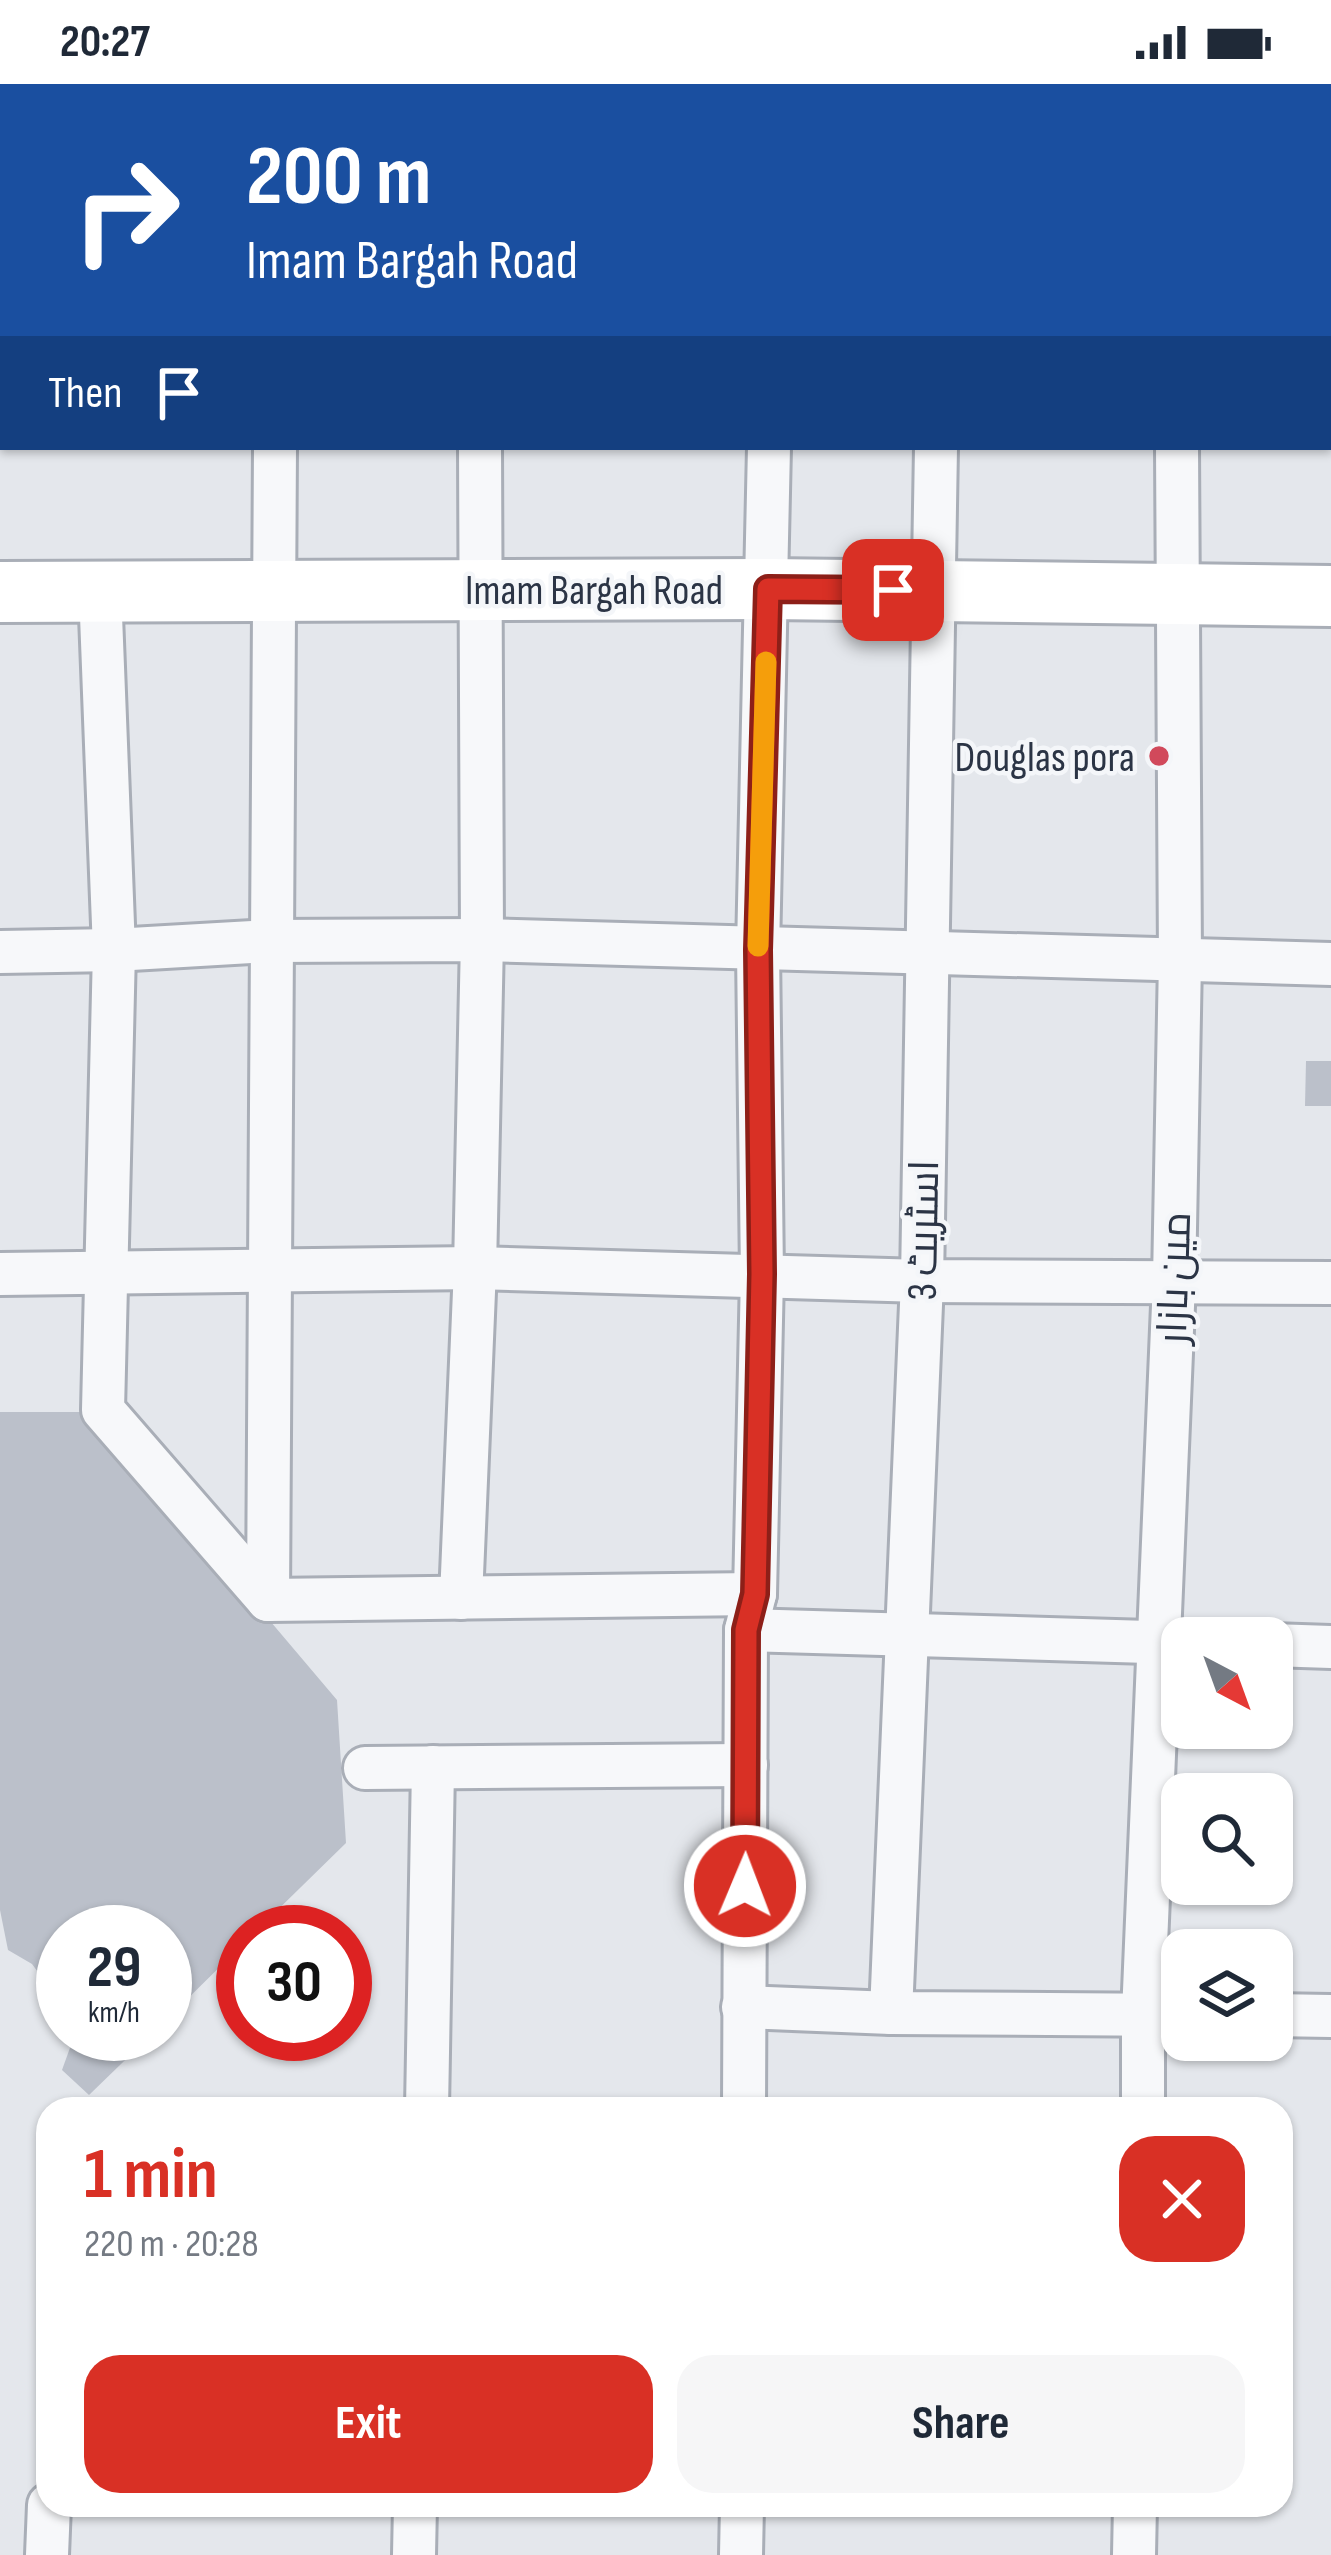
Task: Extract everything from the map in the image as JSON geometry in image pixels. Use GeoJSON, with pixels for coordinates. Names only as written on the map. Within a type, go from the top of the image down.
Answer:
{"type":"FeatureCollection","features":[{"type":"Feature","properties":{"kind":"main road","name":"Imam Bargah Road"},"geometry":{"type":"LineString","coordinates":[[0,592],[768,589],[1331,596]]}},
{"type":"Feature","properties":{"kind":"street"},"geometry":{"type":"LineString","coordinates":[[268,1600],[275,450]]}},
{"type":"Feature","properties":{"kind":"street"},"geometry":{"type":"LineString","coordinates":[[461,1598],[482,940],[480,450]]}},
{"type":"Feature","properties":{"kind":"street"},"geometry":{"type":"LineString","coordinates":[[744,2097],[746,1765],[762,1274],[758,950],[769,450]]}},
{"type":"Feature","properties":{"kind":"street","name":"اسٹریٹ 3"},"geometry":{"type":"LineString","coordinates":[[891,2013],[922,1281],[936,450]]}},
{"type":"Feature","properties":{"kind":"street","name":"مین بازار"},"geometry":{"type":"LineString","coordinates":[[1170,1617],[1180,960],[1177,450]]}},
{"type":"Feature","properties":{"kind":"street"},"geometry":{"type":"LineString","coordinates":[[100,590],[114,950],[103,1410],[268,1600],[461,1598],[751,1612],[910,1635],[1161,1643]]}},
{"type":"Feature","properties":{"kind":"street"},"geometry":{"type":"LineString","coordinates":[[0,952],[270,941],[482,940],[1331,964]]}},
{"type":"Feature","properties":{"kind":"street"},"geometry":{"type":"LineString","coordinates":[[0,1274],[475,1268],[922,1281],[1331,1282]]}},
{"type":"Feature","properties":{"kind":"street"},"geometry":{"type":"LineString","coordinates":[[1293,1646],[1331,1647]]}},
{"type":"Feature","properties":{"kind":"street","name":"مین بازار"},"geometry":{"type":"LineString","coordinates":[[1164,1929],[1168,1749]]}},
{"type":"Feature","properties":{"kind":"street"},"geometry":{"type":"LineString","coordinates":[[365,1768],[746,1765]]}},
{"type":"Feature","properties":{"kind":"street"},"geometry":{"type":"LineString","coordinates":[[427,2097],[433,1768]]}},
{"type":"Feature","properties":{"kind":"street"},"geometry":{"type":"LineString","coordinates":[[743,2006],[891,2013],[1161,2015]]}},
{"type":"Feature","properties":{"kind":"street"},"geometry":{"type":"LineString","coordinates":[[1293,2015],[1331,2015]]}},
{"type":"Feature","properties":{"kind":"street","name":"مین بازار"},"geometry":{"type":"LineString","coordinates":[[1145,2097],[1161,2020]]}},
{"type":"Feature","properties":{"kind":"street"},"geometry":{"type":"LineString","coordinates":[[47,2555],[49,2517]]}},
{"type":"Feature","properties":{"kind":"street"},"geometry":{"type":"LineString","coordinates":[[414,2555],[415,2517]]}},
{"type":"Feature","properties":{"kind":"street"},"geometry":{"type":"LineString","coordinates":[[741,2555],[742,2517]]}},
{"type":"Feature","properties":{"kind":"street"},"geometry":{"type":"LineString","coordinates":[[1134,2555],[1135,2517]]}},
{"type":"Feature","properties":{"kind":"building"},"geometry":{"type":"Polygon","coordinates":[[[1306,1061],[1331,1061],[1331,1106],[1305,1106],[1306,1061]]]}},
{"type":"Feature","properties":{"kind":"building"},"geometry":{"type":"Polygon","coordinates":[[[0,1412],[93,1412],[337,1700],[346,1843],[283,1905],[216,1905],[216,1971],[192,1994],[192,1905],[36,1905],[36,1969],[8,1950],[0,1910],[0,1412]]]}},
{"type":"Feature","properties":{"kind":"building"},"geometry":{"type":"Polygon","coordinates":[[[65,2061],[124,2061],[89,2095],[62,2070],[65,2061]]]}},
{"type":"Feature","properties":{"kind":"slow traffic"},"geometry":{"type":"LineString","coordinates":[[758,946],[766,662]]}},
{"type":"Feature","properties":{"kind":"place","name":"Douglas pora"},"geometry":{"type":"Point","coordinates":[1159,756]}},
{"type":"Feature","properties":{"kind":"route"},"geometry":{"type":"LineString","coordinates":[[745,1886],[746,1630],[755,1594],[762,1274],[758,950],[768,589],[893,590]]}}]}
